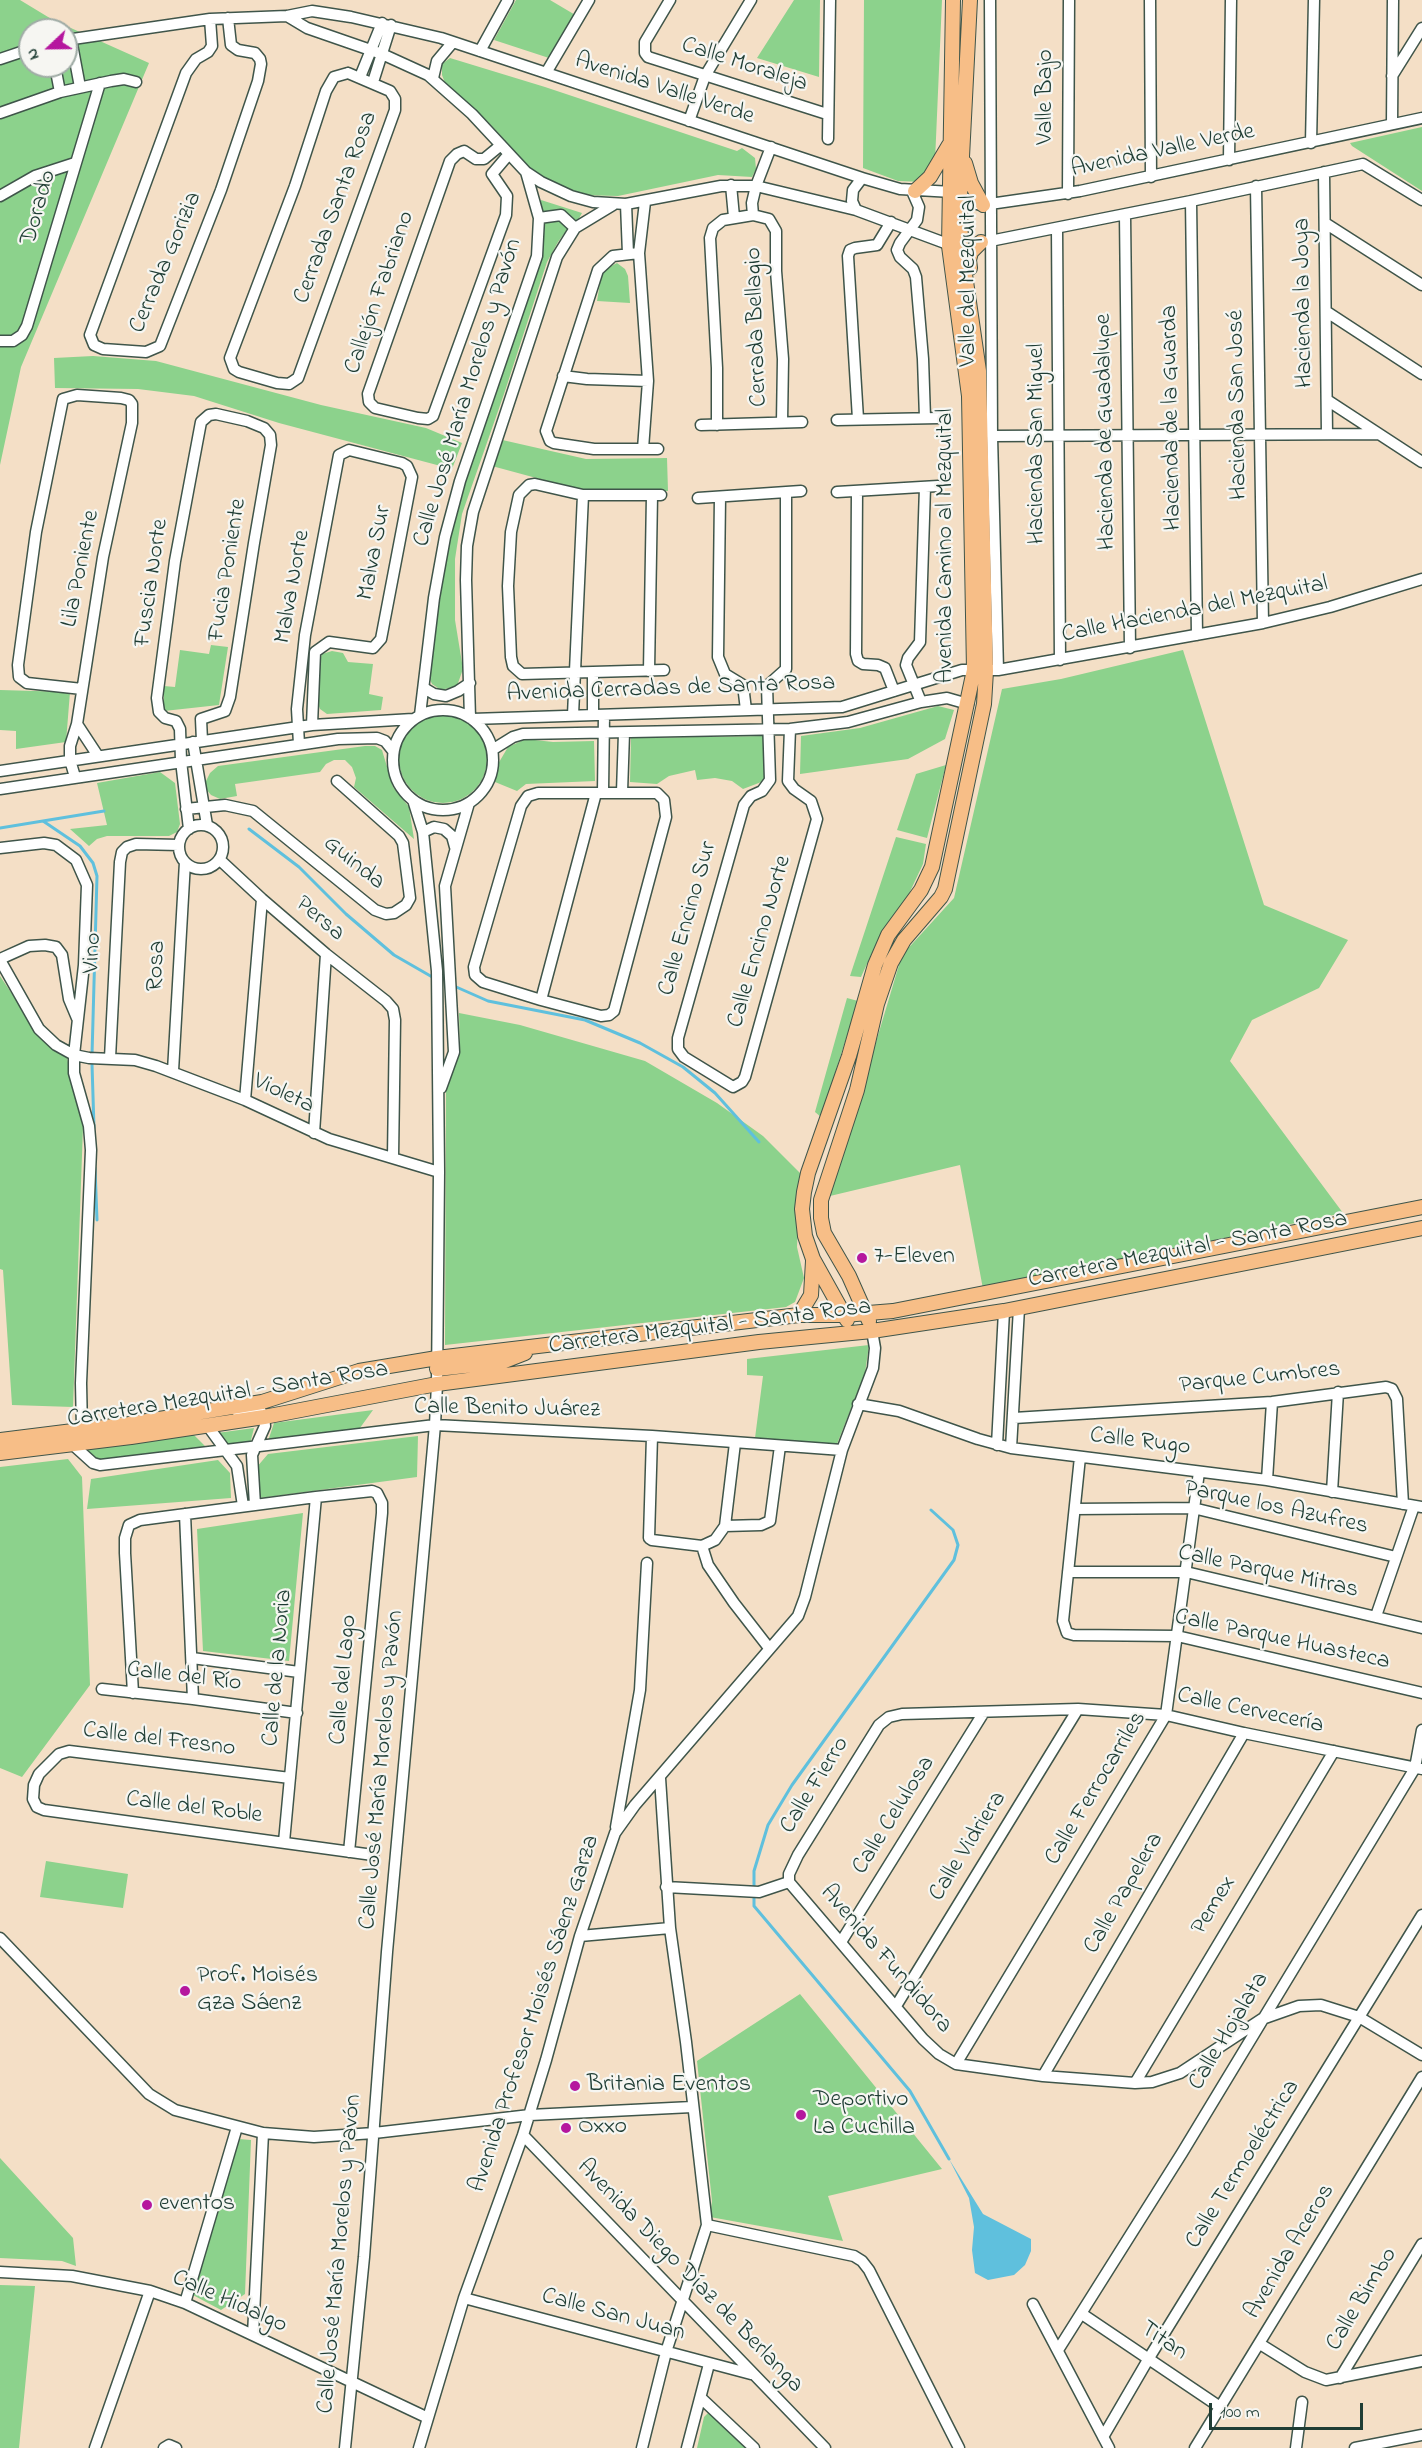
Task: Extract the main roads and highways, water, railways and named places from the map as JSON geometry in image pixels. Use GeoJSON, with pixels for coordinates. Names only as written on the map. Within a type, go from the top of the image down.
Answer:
{"type":"FeatureCollection","features":[{"type":"Feature","properties":{"kind":"main road","name":"Avenida Camino al Mezquital"},"geometry":{"type":"LineString","coordinates":[[868,1332],[843,1315],[813,1259],[805,1236],[802,1209],[808,1173],[849,1056],[875,965],[888,935],[927,880],[968,704],[986,670],[969,396],[955,247],[956,146],[953,0]]}},
{"type":"Feature","properties":{"kind":"main road","name":"Avenida Camino al Mezquital"},"geometry":{"type":"LineString","coordinates":[[956,146],[970,0]]}},
{"type":"Feature","properties":{"kind":"main road"},"geometry":{"type":"LineString","coordinates":[[913,191],[930,177],[956,146],[967,172],[987,205]]}},
{"type":"Feature","properties":{"kind":"main road"},"geometry":{"type":"LineString","coordinates":[[979,371],[981,329],[969,260],[971,252],[986,242]]}},
{"type":"Feature","properties":{"kind":"main road","name":"Avenida Camino al Mezquital"},"geometry":{"type":"LineString","coordinates":[[868,1332],[866,1314],[849,1276],[824,1233],[821,1200],[857,1090],[886,976],[897,950],[941,897],[945,889],[984,704],[986,670],[979,371],[955,247]]}},
{"type":"Feature","properties":{"kind":"main road","name":"Carretera Mezquital - Santa Rosa"},"geometry":{"type":"LineString","coordinates":[[0,1440],[204,1419],[264,1418],[437,1370],[502,1362],[546,1346],[799,1315],[866,1314],[948,1301],[1422,1207]]}},
{"type":"Feature","properties":{"kind":"main road","name":"Carretera Mezquital - Santa Rosa"},"geometry":{"type":"LineString","coordinates":[[0,1453],[131,1437],[204,1419],[359,1371],[437,1370],[868,1332],[1004,1311],[1422,1228]]}},
{"type":"Feature","properties":{"kind":"main road"},"geometry":{"type":"LineString","coordinates":[[799,1315],[811,1295],[813,1259]]}},
{"type":"Feature","properties":{"kind":"water"},"geometry":{"type":"Polygon","coordinates":[[[949,2159],[983,2214],[1031,2239],[1031,2251],[1025,2265],[1014,2275],[988,2280],[975,2273],[972,2250],[974,2227],[969,2198],[949,2159]]]}},
{"type":"Feature","properties":{"kind":"waterway"},"geometry":{"type":"LineString","coordinates":[[0,828],[104,811]]}},
{"type":"Feature","properties":{"kind":"waterway"},"geometry":{"type":"LineString","coordinates":[[43,821],[80,846],[93,863],[97,876],[92,1055]]}},
{"type":"Feature","properties":{"kind":"waterway"},"geometry":{"type":"LineString","coordinates":[[249,829],[299,867],[346,914],[394,955],[434,978]]}},
{"type":"Feature","properties":{"kind":"waterway"},"geometry":{"type":"LineString","coordinates":[[454,986],[488,1001],[585,1020],[640,1043],[683,1067],[715,1093],[759,1142]]}},
{"type":"Feature","properties":{"kind":"waterway"},"geometry":{"type":"LineString","coordinates":[[92,1064],[94,1128]]}},
{"type":"Feature","properties":{"kind":"waterway"},"geometry":{"type":"LineString","coordinates":[[95,1168],[97,1220]]}},
{"type":"Feature","properties":{"kind":"waterway"},"geometry":{"type":"LineString","coordinates":[[754,1888],[754,1871],[768,1825],[792,1785],[954,1560],[958,1545],[953,1530],[931,1510]]}},
{"type":"Feature","properties":{"kind":"waterway"},"geometry":{"type":"LineString","coordinates":[[754,1895],[754,1906],[910,2091],[949,2159]]}},
{"type":"Feature","properties":{"kind":"place","name":"7-Eleven"},"geometry":{"type":"Point","coordinates":[862,1258]}},
{"type":"Feature","properties":{"kind":"place","name":"Prof. Moisés Gza Sáenz"},"geometry":{"type":"Point","coordinates":[185,1991]}},
{"type":"Feature","properties":{"kind":"place","name":"Britania Eventos"},"geometry":{"type":"Point","coordinates":[575,2086]}},
{"type":"Feature","properties":{"kind":"place","name":"Deportivo La Cuchilla"},"geometry":{"type":"Point","coordinates":[801,2115]}},
{"type":"Feature","properties":{"kind":"place","name":"Oxxo"},"geometry":{"type":"Point","coordinates":[566,2128]}},
{"type":"Feature","properties":{"kind":"place","name":"eventos"},"geometry":{"type":"Point","coordinates":[147,2205]}}]}
